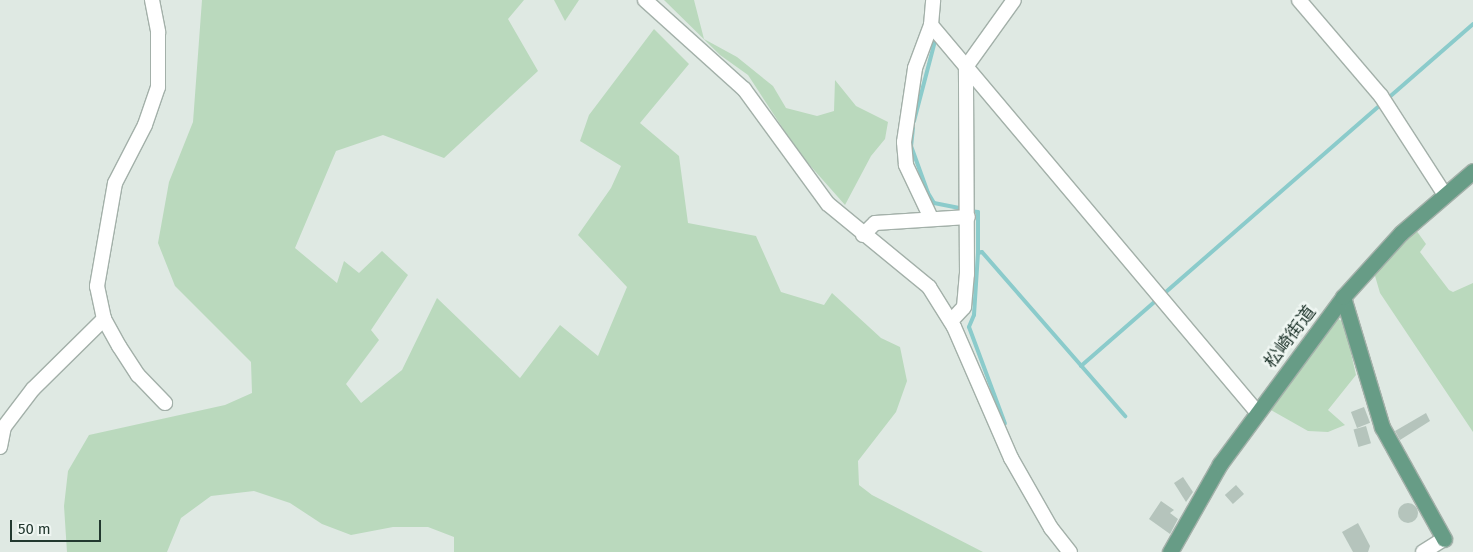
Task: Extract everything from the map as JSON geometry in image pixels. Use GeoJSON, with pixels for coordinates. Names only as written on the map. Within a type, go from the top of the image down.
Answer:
{"type":"FeatureCollection","features":[{"type":"Feature","properties":{"kind":"main road","name":"松崎街道"},"geometry":{"type":"LineString","coordinates":[[1170,552],[1216,470],[1257,412],[1344,298],[1401,232],[1473,171]]}},
{"type":"Feature","properties":{"kind":"main road"},"geometry":{"type":"LineString","coordinates":[[1344,298],[1382,427],[1444,539]]}},
{"type":"Feature","properties":{"kind":"street"},"geometry":{"type":"LineString","coordinates":[[152,0],[158,32],[158,87],[115,183],[97,286],[104,319],[138,375],[165,403]]}},
{"type":"Feature","properties":{"kind":"street"},"geometry":{"type":"LineString","coordinates":[[645,0],[744,89],[809,182],[863,235],[929,287],[951,321],[1012,458],[1051,528],[1070,552]]}},
{"type":"Feature","properties":{"kind":"street"},"geometry":{"type":"LineString","coordinates":[[930,218],[908,172],[904,148],[915,68],[931,25],[933,0]]}},
{"type":"Feature","properties":{"kind":"street"},"geometry":{"type":"LineString","coordinates":[[951,321],[964,307],[968,217],[966,67],[1014,0]]}},
{"type":"Feature","properties":{"kind":"street"},"geometry":{"type":"LineString","coordinates":[[1299,0],[1381,96],[1445,195]]}},
{"type":"Feature","properties":{"kind":"street"},"geometry":{"type":"LineString","coordinates":[[931,25],[1257,412]]}},
{"type":"Feature","properties":{"kind":"street"},"geometry":{"type":"LineString","coordinates":[[863,235],[875,224],[930,218],[968,217]]}},
{"type":"Feature","properties":{"kind":"street"},"geometry":{"type":"LineString","coordinates":[[0,447],[4,427],[33,389],[104,319]]}},
{"type":"Feature","properties":{"kind":"street"},"geometry":{"type":"LineString","coordinates":[[1423,552],[1444,539]]}},
{"type":"Feature","properties":{"kind":"green space"},"geometry":{"type":"Polygon","coordinates":[[[202,0],[524,0],[508,19],[538,71],[444,158],[383,135],[336,151],[295,248],[337,283],[344,261],[359,273],[382,251],[408,275],[371,330],[379,340],[346,384],[361,403],[402,370],[437,298],[520,378],[560,325],[598,356],[627,287],[578,235],[611,188],[621,166],[580,141],[589,115],[654,29],[689,64],[640,123],[679,156],[688,223],[756,236],[781,292],[824,305],[832,293],[881,338],[900,347],[907,381],[896,412],[858,461],[859,485],[872,495],[983,552],[454,552],[454,537],[428,527],[393,527],[351,535],[322,524],[290,503],[254,491],[211,496],[181,518],[167,552],[67,552],[64,506],[68,471],[89,435],[225,405],[252,393],[251,362],[175,286],[158,243],[169,182],[193,122],[202,0]]]}},
{"type":"Feature","properties":{"kind":"green space"},"geometry":{"type":"Polygon","coordinates":[[[554,0],[579,0],[565,21],[554,0]]]}},
{"type":"Feature","properties":{"kind":"green space"},"geometry":{"type":"Polygon","coordinates":[[[664,0],[694,0],[704,39],[737,57],[773,86],[786,108],[817,116],[834,111],[835,80],[856,106],[888,122],[885,139],[871,156],[845,205],[799,153],[748,75],[720,55],[664,0]]]}},
{"type":"Feature","properties":{"kind":"green space"},"geometry":{"type":"Polygon","coordinates":[[[1416,230],[1426,244],[1420,252],[1449,290],[1453,292],[1473,283],[1473,432],[1380,293],[1373,269],[1416,230]]]}},
{"type":"Feature","properties":{"kind":"green space"},"geometry":{"type":"Polygon","coordinates":[[[1336,318],[1344,322],[1356,375],[1328,410],[1345,425],[1328,432],[1308,431],[1269,409],[1336,318]]]}},
{"type":"Feature","properties":{"kind":"building"},"geometry":{"type":"Polygon","coordinates":[[[1364,407],[1370,423],[1357,428],[1351,412],[1364,407]]]}},
{"type":"Feature","properties":{"kind":"building"},"geometry":{"type":"Polygon","coordinates":[[[1426,413],[1430,421],[1400,440],[1395,431],[1426,413]]]}},
{"type":"Feature","properties":{"kind":"building"},"geometry":{"type":"Polygon","coordinates":[[[1366,426],[1371,443],[1358,447],[1354,430],[1366,426]]]}},
{"type":"Feature","properties":{"kind":"building"},"geometry":{"type":"Polygon","coordinates":[[[1183,477],[1193,492],[1186,502],[1174,483],[1183,477]]]}},
{"type":"Feature","properties":{"kind":"building"},"geometry":{"type":"Polygon","coordinates":[[[1236,485],[1244,494],[1233,504],[1225,495],[1236,485]]]}},
{"type":"Feature","properties":{"kind":"building"},"geometry":{"type":"Polygon","coordinates":[[[1161,501],[1174,510],[1170,513],[1178,519],[1170,534],[1149,519],[1161,501]]]}},
{"type":"Feature","properties":{"kind":"building"},"geometry":{"type":"Polygon","coordinates":[[[1408,503],[1415,506],[1418,513],[1415,520],[1408,523],[1401,520],[1398,513],[1401,506],[1408,503]]]}},
{"type":"Feature","properties":{"kind":"building"},"geometry":{"type":"Polygon","coordinates":[[[1358,523],[1370,546],[1368,552],[1353,552],[1342,532],[1358,523]]]}},
{"type":"Feature","properties":{"kind":"waterway"},"geometry":{"type":"LineString","coordinates":[[1081,366],[1473,24]]}},
{"type":"Feature","properties":{"kind":"waterway"},"geometry":{"type":"LineString","coordinates":[[914,121],[935,41]]}},
{"type":"Feature","properties":{"kind":"waterway"},"geometry":{"type":"LineString","coordinates":[[913,128],[911,146],[928,193],[934,203],[964,209]]}},
{"type":"Feature","properties":{"kind":"waterway"},"geometry":{"type":"LineString","coordinates":[[970,211],[978,212],[978,253],[974,315],[969,327],[1005,424]]}},
{"type":"Feature","properties":{"kind":"waterway"},"geometry":{"type":"LineString","coordinates":[[978,253],[982,252],[1125,416]]}}]}
